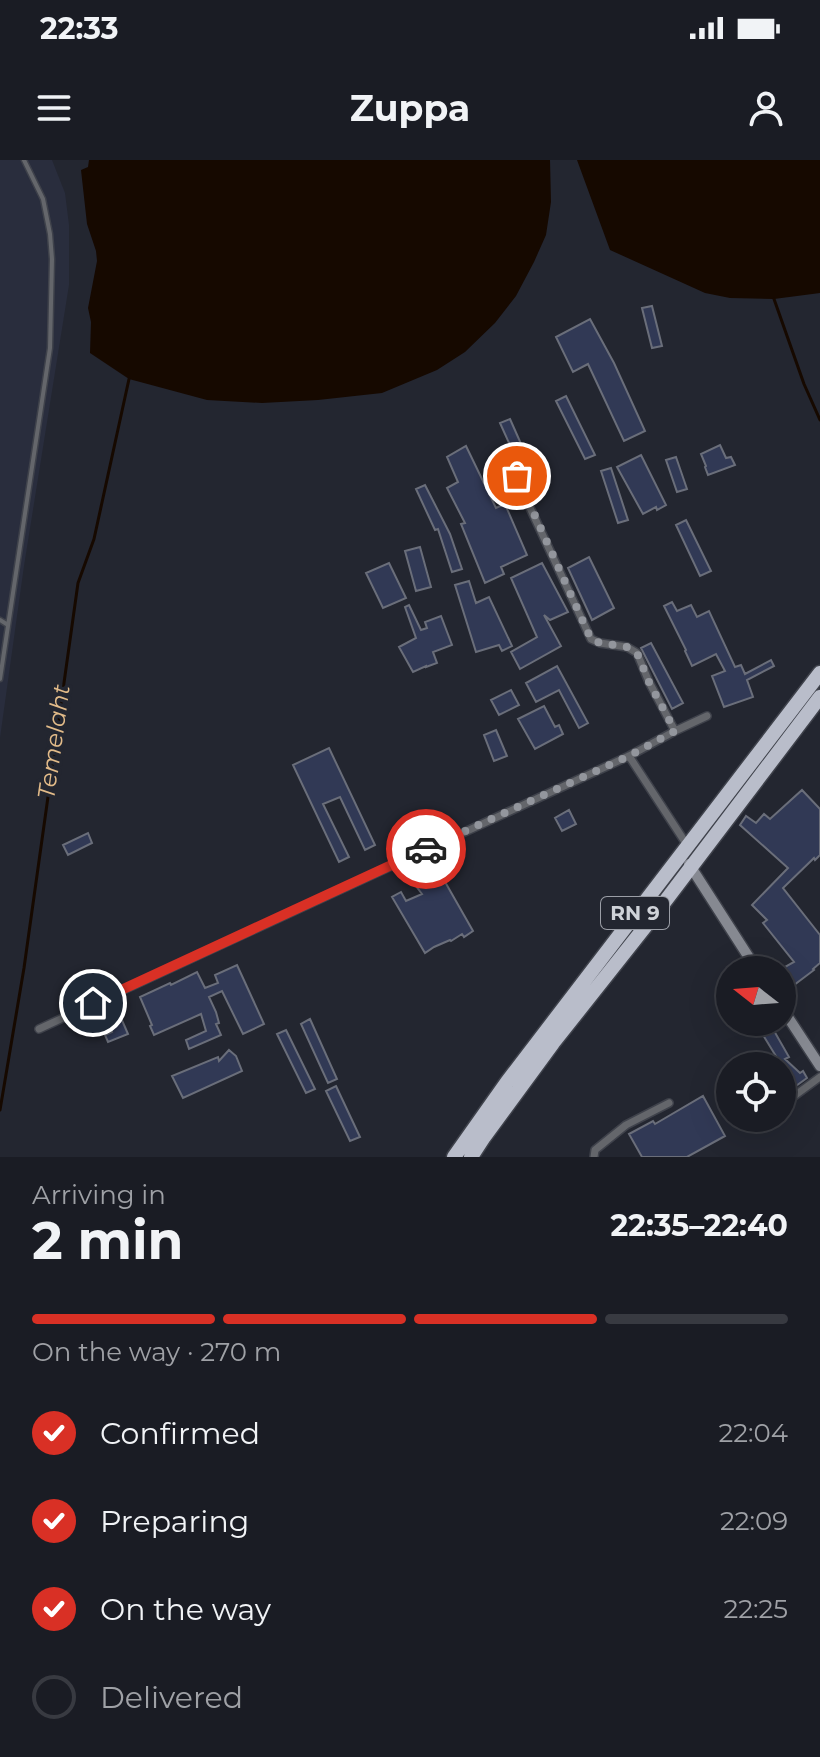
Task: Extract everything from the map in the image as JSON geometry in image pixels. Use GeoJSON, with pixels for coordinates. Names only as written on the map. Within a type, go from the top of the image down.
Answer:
{"type":"FeatureCollection","features":[{"type":"Feature","properties":{"kind":"highway","name":"RN 9"},"geometry":{"type":"LineString","coordinates":[[454,1157],[516,1070],[820,673]]}},
{"type":"Feature","properties":{"kind":"highway","name":"RN 9"},"geometry":{"type":"LineString","coordinates":[[471,1157],[553,1043],[820,697]]}},
{"type":"Feature","properties":{"kind":"main road"},"geometry":{"type":"LineString","coordinates":[[685,848],[690,868],[748,956]]}},
{"type":"Feature","properties":{"kind":"main road"},"geometry":{"type":"LineString","coordinates":[[796,1029],[820,1066]]}},
{"type":"Feature","properties":{"kind":"street"},"geometry":{"type":"LineString","coordinates":[[505,454],[591,639],[627,647],[637,653],[675,731]]}},
{"type":"Feature","properties":{"kind":"street"},"geometry":{"type":"LineString","coordinates":[[39,1029],[629,756],[707,716]]}},
{"type":"Feature","properties":{"kind":"street"},"geometry":{"type":"LineString","coordinates":[[629,756],[685,848]]}},
{"type":"Feature","properties":{"kind":"street"},"geometry":{"type":"LineString","coordinates":[[796,1095],[820,1077]]}},
{"type":"Feature","properties":{"kind":"street"},"geometry":{"type":"LineString","coordinates":[[594,1157],[595,1150],[626,1125],[669,1103]]}},
{"type":"Feature","properties":{"kind":"lane"},"geometry":{"type":"LineString","coordinates":[[0,679],[51,333],[50,234],[43,199],[24,160]]}},
{"type":"Feature","properties":{"kind":"lane"},"geometry":{"type":"LineString","coordinates":[[0,620],[8,625]]}},
{"type":"Feature","properties":{"kind":"shaded area"},"geometry":{"type":"Polygon","coordinates":[[[0,160],[52,160],[65,193],[69,225],[69,285],[0,738],[0,160]]]}},
{"type":"Feature","properties":{"kind":"shaded area"},"geometry":{"type":"Polygon","coordinates":[[[89,160],[550,160],[551,202],[546,235],[516,296],[495,323],[465,352],[437,370],[382,393],[262,403],[207,400],[129,379],[90,353],[88,308],[97,261],[87,224],[81,170],[88,167],[89,160]]]}},
{"type":"Feature","properties":{"kind":"shaded area"},"geometry":{"type":"Polygon","coordinates":[[[577,160],[820,160],[820,293],[774,299],[730,298],[705,293],[610,250],[577,160]]]}},
{"type":"Feature","properties":{"kind":"building"},"geometry":{"type":"Polygon","coordinates":[[[652,306],[662,346],[652,348],[642,308],[652,306]]]}},
{"type":"Feature","properties":{"kind":"building"},"geometry":{"type":"Polygon","coordinates":[[[590,319],[645,431],[624,441],[588,364],[573,372],[556,337],[590,319]]]}},
{"type":"Feature","properties":{"kind":"building"},"geometry":{"type":"Polygon","coordinates":[[[566,396],[595,455],[585,459],[556,401],[566,396]]]}},
{"type":"Feature","properties":{"kind":"building"},"geometry":{"type":"Polygon","coordinates":[[[510,419],[538,482],[529,487],[500,423],[510,419]]]}},
{"type":"Feature","properties":{"kind":"building"},"geometry":{"type":"Polygon","coordinates":[[[720,445],[726,458],[731,457],[735,465],[708,475],[701,454],[720,445]]]}},
{"type":"Feature","properties":{"kind":"building"},"geometry":{"type":"Polygon","coordinates":[[[466,446],[496,508],[505,504],[527,555],[501,567],[504,574],[485,583],[461,524],[465,523],[447,488],[458,482],[447,457],[466,446]]]}},
{"type":"Feature","properties":{"kind":"building"},"geometry":{"type":"Polygon","coordinates":[[[641,455],[666,505],[643,514],[617,467],[641,455]]]}},
{"type":"Feature","properties":{"kind":"building"},"geometry":{"type":"Polygon","coordinates":[[[676,457],[687,489],[677,492],[666,460],[676,457]]]}},
{"type":"Feature","properties":{"kind":"building"},"geometry":{"type":"Polygon","coordinates":[[[611,468],[628,520],[618,523],[601,471],[611,468]]]}},
{"type":"Feature","properties":{"kind":"building"},"geometry":{"type":"Polygon","coordinates":[[[425,485],[450,534],[462,569],[452,572],[438,529],[435,530],[416,489],[425,485]]]}},
{"type":"Feature","properties":{"kind":"building"},"geometry":{"type":"Polygon","coordinates":[[[686,520],[711,571],[700,576],[676,525],[686,520]]]}},
{"type":"Feature","properties":{"kind":"building"},"geometry":{"type":"Polygon","coordinates":[[[420,547],[431,587],[416,591],[405,551],[420,547]]]}},
{"type":"Feature","properties":{"kind":"building"},"geometry":{"type":"Polygon","coordinates":[[[589,557],[614,608],[592,620],[568,568],[589,557]]]}},
{"type":"Feature","properties":{"kind":"building"},"geometry":{"type":"Polygon","coordinates":[[[389,563],[406,598],[383,608],[366,573],[389,563]]]}},
{"type":"Feature","properties":{"kind":"building"},"geometry":{"type":"Polygon","coordinates":[[[542,563],[568,612],[550,620],[544,615],[561,646],[520,669],[511,652],[537,637],[511,578],[542,563]]]}},
{"type":"Feature","properties":{"kind":"building"},"geometry":{"type":"Polygon","coordinates":[[[469,581],[476,603],[489,597],[512,646],[502,651],[499,645],[476,652],[455,585],[469,581]]]}},
{"type":"Feature","properties":{"kind":"building"},"geometry":{"type":"Polygon","coordinates":[[[672,602],[677,611],[691,605],[697,617],[709,611],[735,667],[741,665],[745,674],[771,660],[774,666],[747,680],[753,697],[724,707],[712,676],[725,671],[716,654],[692,666],[664,606],[672,602]]]}},
{"type":"Feature","properties":{"kind":"building"},"geometry":{"type":"Polygon","coordinates":[[[409,605],[421,630],[427,628],[425,622],[441,616],[452,645],[433,652],[437,663],[413,672],[399,647],[416,638],[405,607],[409,605]]]}},
{"type":"Feature","properties":{"kind":"building"},"geometry":{"type":"Polygon","coordinates":[[[651,643],[683,703],[672,709],[641,648],[651,643]]]}},
{"type":"Feature","properties":{"kind":"building"},"geometry":{"type":"Polygon","coordinates":[[[557,666],[588,723],[579,728],[559,690],[536,702],[526,683],[557,666]]]}},
{"type":"Feature","properties":{"kind":"building"},"geometry":{"type":"Polygon","coordinates":[[[511,690],[519,705],[499,715],[491,700],[511,690]]]}},
{"type":"Feature","properties":{"kind":"building"},"geometry":{"type":"Polygon","coordinates":[[[544,706],[555,727],[559,725],[563,734],[535,749],[518,719],[544,706]]]}},
{"type":"Feature","properties":{"kind":"building"},"geometry":{"type":"Polygon","coordinates":[[[496,730],[507,756],[494,761],[484,735],[496,730]]]}},
{"type":"Feature","properties":{"kind":"building"},"geometry":{"type":"Polygon","coordinates":[[[329,748],[375,845],[365,850],[340,797],[323,804],[349,857],[339,862],[293,765],[329,748]]]}},
{"type":"Feature","properties":{"kind":"building"},"geometry":{"type":"Polygon","coordinates":[[[802,790],[820,809],[820,855],[783,888],[820,935],[820,963],[796,984],[796,956],[789,956],[763,923],[767,920],[752,905],[788,868],[740,825],[746,816],[756,823],[764,814],[770,819],[802,790]]]}},
{"type":"Feature","properties":{"kind":"building"},"geometry":{"type":"Polygon","coordinates":[[[569,810],[576,824],[562,831],[555,818],[569,810]]]}},
{"type":"Feature","properties":{"kind":"building"},"geometry":{"type":"Polygon","coordinates":[[[88,833],[92,843],[68,855],[63,845],[88,833]]]}},
{"type":"Feature","properties":{"kind":"building"},"geometry":{"type":"Polygon","coordinates":[[[440,873],[473,931],[425,953],[392,897],[401,892],[406,901],[422,894],[416,886],[440,873]]]}},
{"type":"Feature","properties":{"kind":"building"},"geometry":{"type":"Polygon","coordinates":[[[237,965],[264,1024],[243,1034],[222,991],[209,997],[221,1035],[189,1049],[186,1040],[206,1031],[201,1014],[154,1035],[140,997],[197,972],[205,988],[218,983],[215,975],[237,965]]]}},
{"type":"Feature","properties":{"kind":"building"},"geometry":{"type":"Polygon","coordinates":[[[121,1018],[128,1034],[108,1042],[105,1035],[112,1032],[109,1023],[121,1018]]]}},
{"type":"Feature","properties":{"kind":"building"},"geometry":{"type":"Polygon","coordinates":[[[310,1019],[337,1079],[328,1083],[301,1024],[310,1019]]]}},
{"type":"Feature","properties":{"kind":"building"},"geometry":{"type":"Polygon","coordinates":[[[286,1030],[315,1089],[306,1093],[277,1034],[286,1030]]]}},
{"type":"Feature","properties":{"kind":"building"},"geometry":{"type":"Polygon","coordinates":[[[764,1036],[777,1036],[786,1052],[773,1052],[764,1036]]]}},
{"type":"Feature","properties":{"kind":"building"},"geometry":{"type":"Polygon","coordinates":[[[229,1050],[236,1056],[242,1071],[183,1098],[172,1076],[218,1057],[219,1061],[229,1050]]]}},
{"type":"Feature","properties":{"kind":"building"},"geometry":{"type":"Polygon","coordinates":[[[796,1069],[800,1073],[803,1071],[807,1078],[796,1086],[796,1069]]]}},
{"type":"Feature","properties":{"kind":"building"},"geometry":{"type":"Polygon","coordinates":[[[336,1086],[360,1137],[350,1141],[326,1091],[336,1086]]]}},
{"type":"Feature","properties":{"kind":"building"},"geometry":{"type":"Polygon","coordinates":[[[703,1096],[716,1120],[716,1132],[723,1132],[725,1136],[687,1157],[642,1157],[629,1134],[653,1121],[655,1124],[703,1096]]]}},
{"type":"Feature","properties":{"kind":"waterway"},"geometry":{"type":"LineString","coordinates":[[774,299],[820,420]]}},
{"type":"Feature","properties":{"kind":"waterway","name":"Temelaht"},"geometry":{"type":"LineString","coordinates":[[0,1110],[24,968],[78,583],[94,539],[129,379]]}},
{"type":"Feature","properties":{"kind":"way so far"},"geometry":{"type":"LineString","coordinates":[[426,849],[629,756],[675,731],[637,653],[627,647],[591,639],[517,476]]}},
{"type":"Feature","properties":{"kind":"route"},"geometry":{"type":"LineString","coordinates":[[93,1003],[426,849]]}}]}
